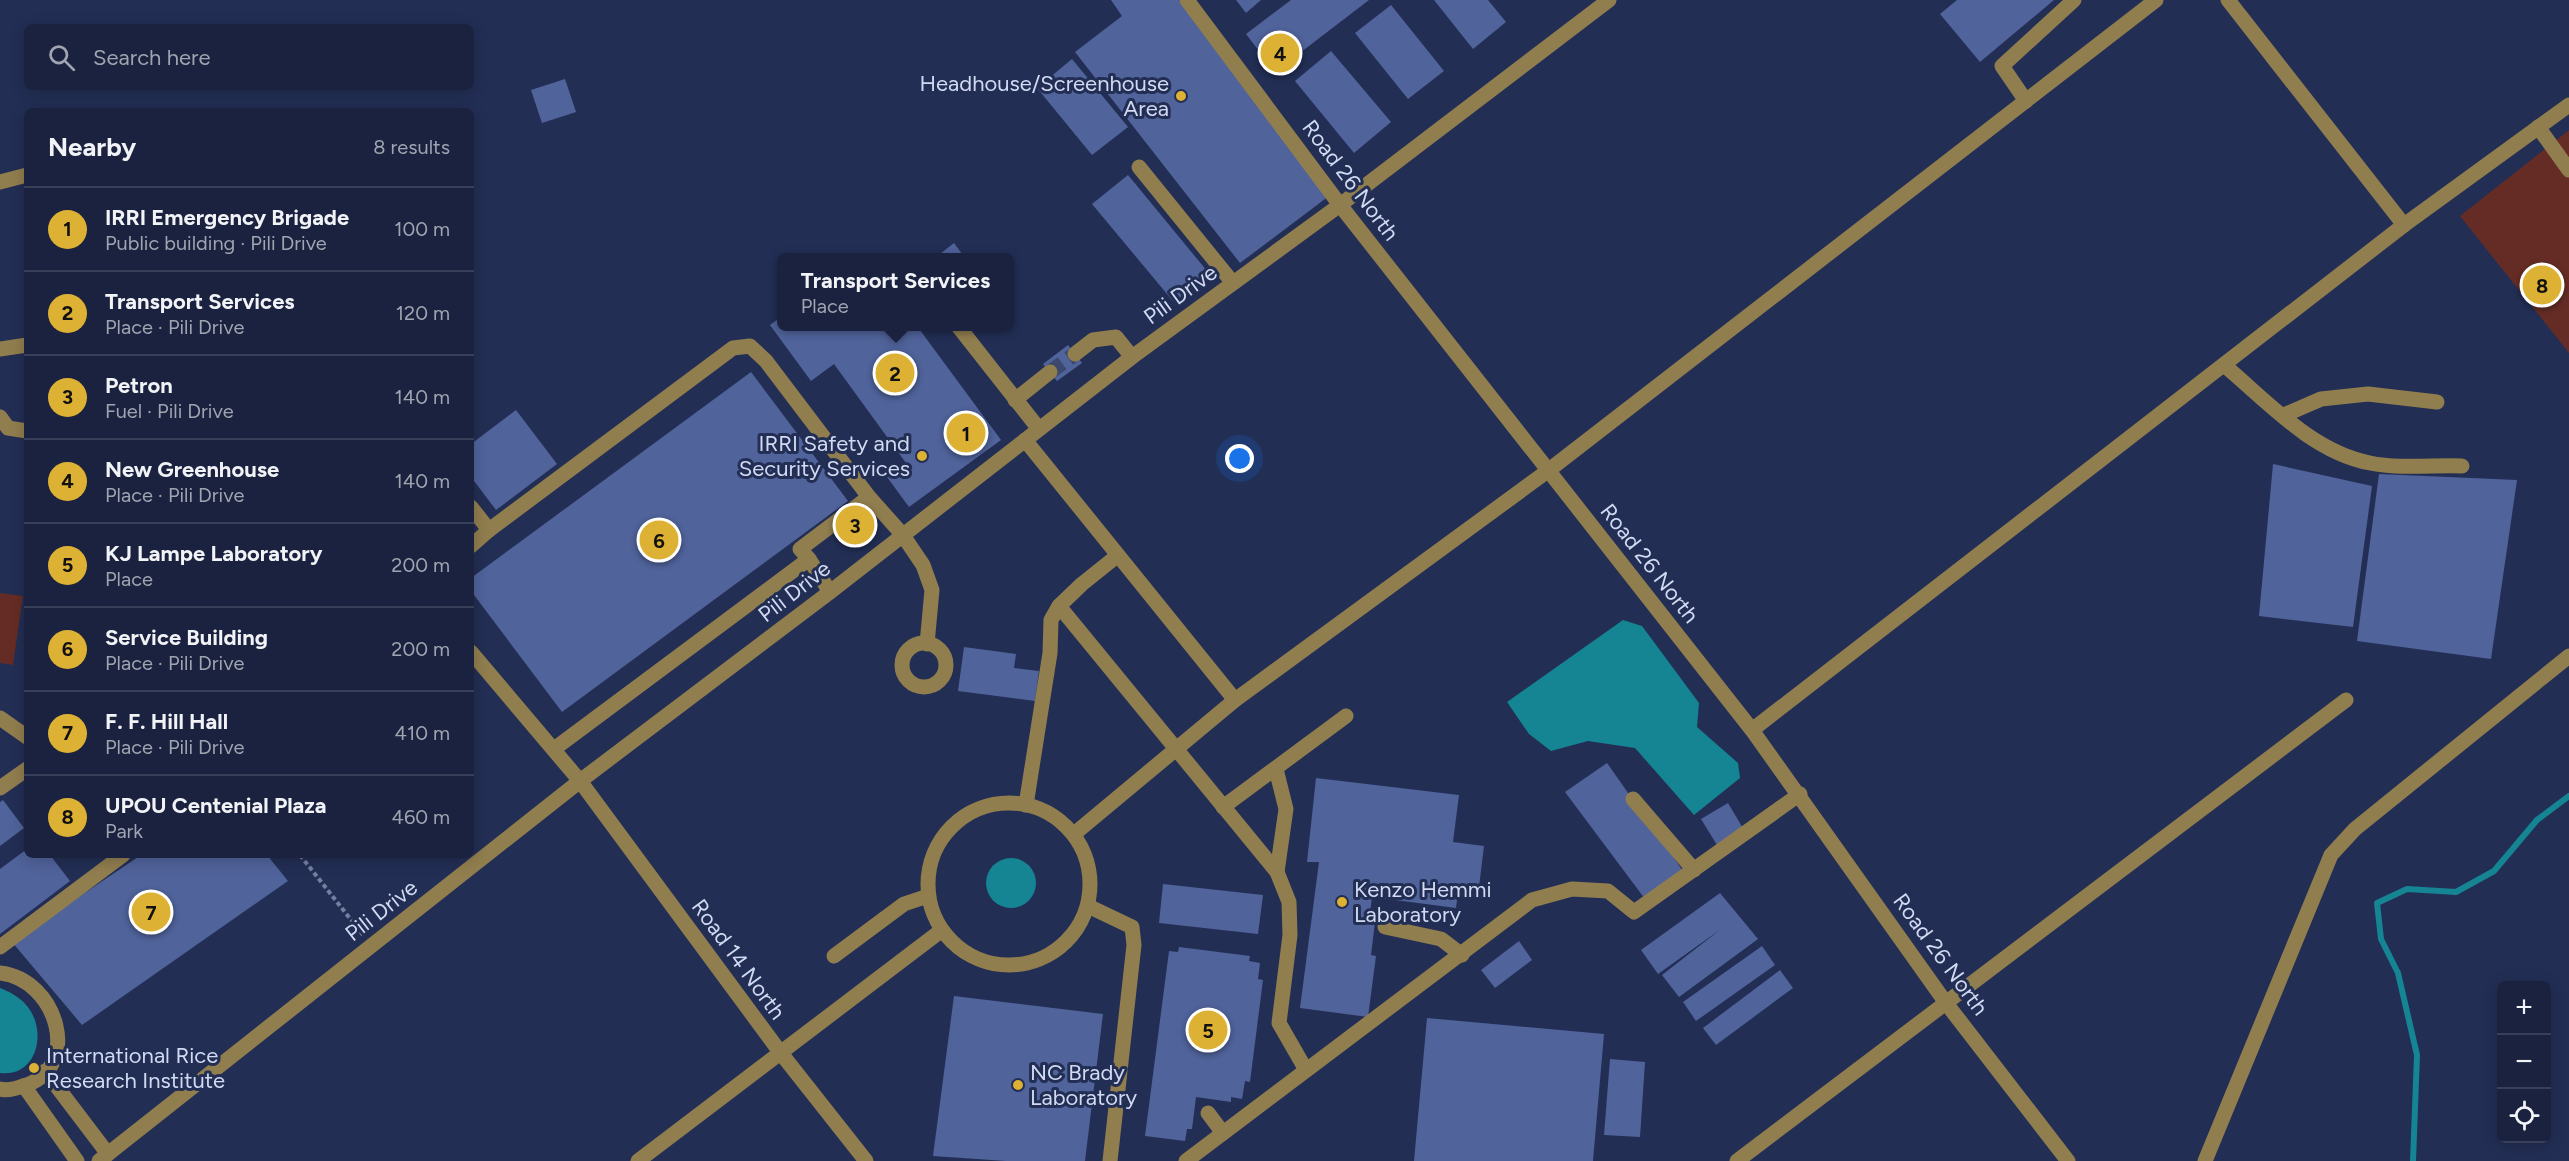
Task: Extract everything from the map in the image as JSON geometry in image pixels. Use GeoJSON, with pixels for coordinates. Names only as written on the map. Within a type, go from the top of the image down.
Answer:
{"type":"FeatureCollection","features":[{"type":"Feature","properties":{"kind":"street","name":"Road 26 North"},"geometry":{"type":"LineString","coordinates":[[1187,0],[1340,205],[1752,730],[1800,794],[1946,1003],[2068,1161]]}},
{"type":"Feature","properties":{"kind":"street","name":"Pili Drive"},"geometry":{"type":"LineString","coordinates":[[104,1157],[580,781],[830,592],[1132,357],[1340,205],[1609,0]]}},
{"type":"Feature","properties":{"kind":"street"},"geometry":{"type":"LineString","coordinates":[[2026,101],[2002,66],[2074,0]]}},
{"type":"Feature","properties":{"kind":"street"},"geometry":{"type":"LineString","coordinates":[[1074,834],[1235,700],[1549,470],[2156,0]]}},
{"type":"Feature","properties":{"kind":"street"},"geometry":{"type":"LineString","coordinates":[[2228,0],[2404,225]]}},
{"type":"Feature","properties":{"kind":"street"},"geometry":{"type":"LineString","coordinates":[[1752,730],[2404,225],[2569,105]]}},
{"type":"Feature","properties":{"kind":"street"},"geometry":{"type":"LineString","coordinates":[[2538,127],[2569,171]]}},
{"type":"Feature","properties":{"kind":"street"},"geometry":{"type":"LineString","coordinates":[[1138,167],[1233,283]]}},
{"type":"Feature","properties":{"kind":"street"},"geometry":{"type":"LineString","coordinates":[[0,182],[24,176]]}},
{"type":"Feature","properties":{"kind":"street"},"geometry":{"type":"LineString","coordinates":[[961,331],[1040,429]]}},
{"type":"Feature","properties":{"kind":"street"},"geometry":{"type":"LineString","coordinates":[[1075,354],[1093,340],[1116,337],[1132,357]]}},
{"type":"Feature","properties":{"kind":"street"},"geometry":{"type":"LineString","coordinates":[[0,349],[24,345]]}},
{"type":"Feature","properties":{"kind":"street"},"geometry":{"type":"LineString","coordinates":[[474,543],[733,348],[750,346],[766,361],[869,497],[902,534],[923,565],[932,590],[927,644]]}},
{"type":"Feature","properties":{"kind":"street"},"geometry":{"type":"LineString","coordinates":[[2224,364],[2283,416],[2332,452],[2372,464],[2462,466]]}},
{"type":"Feature","properties":{"kind":"street"},"geometry":{"type":"LineString","coordinates":[[1015,400],[1050,372]]}},
{"type":"Feature","properties":{"kind":"street"},"geometry":{"type":"LineString","coordinates":[[2283,416],[2320,399],[2368,394],[2437,402]]}},
{"type":"Feature","properties":{"kind":"street"},"geometry":{"type":"LineString","coordinates":[[0,417],[8,428],[24,431]]}},
{"type":"Feature","properties":{"kind":"street"},"geometry":{"type":"LineString","coordinates":[[1024,440],[1235,700]]}},
{"type":"Feature","properties":{"kind":"street"},"geometry":{"type":"LineString","coordinates":[[830,592],[800,549],[869,497]]}},
{"type":"Feature","properties":{"kind":"street"},"geometry":{"type":"LineString","coordinates":[[474,511],[489,530]]}},
{"type":"Feature","properties":{"kind":"street"},"geometry":{"type":"LineString","coordinates":[[1026,805],[1050,653],[1051,620],[1059,606],[1117,556]]}},
{"type":"Feature","properties":{"kind":"street"},"geometry":{"type":"LineString","coordinates":[[554,749],[808,559]]}},
{"type":"Feature","properties":{"kind":"street"},"geometry":{"type":"LineString","coordinates":[[1059,606],[1178,748],[1277,872],[1288,902],[1290,935],[1279,1023],[1306,1070]]}},
{"type":"Feature","properties":{"kind":"street"},"geometry":{"type":"LineString","coordinates":[[2205,1161],[2331,855],[2355,829],[2569,656]]}},
{"type":"Feature","properties":{"kind":"street","name":"Road 14 North"},"geometry":{"type":"LineString","coordinates":[[474,660],[580,781],[780,1052],[866,1161]]}},
{"type":"Feature","properties":{"kind":"street"},"geometry":{"type":"LineString","coordinates":[[1737,1161],[2346,700]]}},
{"type":"Feature","properties":{"kind":"street"},"geometry":{"type":"LineString","coordinates":[[1223,807],[1346,716]]}},
{"type":"Feature","properties":{"kind":"street"},"geometry":{"type":"LineString","coordinates":[[0,718],[24,735]]}},
{"type":"Feature","properties":{"kind":"street"},"geometry":{"type":"LineString","coordinates":[[1276,769],[1286,809],[1277,872]]}},
{"type":"Feature","properties":{"kind":"street"},"geometry":{"type":"LineString","coordinates":[[0,788],[24,771]]}},
{"type":"Feature","properties":{"kind":"street"},"geometry":{"type":"LineString","coordinates":[[1186,1161],[1532,900],[1572,889],[1608,891],[1634,912],[1800,794]]}},
{"type":"Feature","properties":{"kind":"street"},"geometry":{"type":"LineString","coordinates":[[1633,799],[1694,870]]}},
{"type":"Feature","properties":{"kind":"street"},"geometry":{"type":"LineString","coordinates":[[1000,803],[1026,805],[1044,811],[1074,834],[1086,856],[1091,881],[1088,906],[1077,930],[1059,949],[1035,961],[1009,966],[983,961],[960,949],[942,930],[933,914],[928,896],[929,870],[934,854],[953,825],[975,810],[1000,803]]}},
{"type":"Feature","properties":{"kind":"street"},"geometry":{"type":"LineString","coordinates":[[0,947],[115,858]]}},
{"type":"Feature","properties":{"kind":"street"},"geometry":{"type":"LineString","coordinates":[[834,956],[904,904],[928,896]]}},
{"type":"Feature","properties":{"kind":"street"},"geometry":{"type":"LineString","coordinates":[[1088,906],[1132,927],[1134,945],[1110,1161]]}},
{"type":"Feature","properties":{"kind":"street"},"geometry":{"type":"LineString","coordinates":[[1385,927],[1441,939],[1462,955]]}},
{"type":"Feature","properties":{"kind":"street"},"geometry":{"type":"LineString","coordinates":[[638,1161],[942,930]]}},
{"type":"Feature","properties":{"kind":"street"},"geometry":{"type":"LineString","coordinates":[[0,973],[13,974],[28,982],[43,998],[58,1025],[58,1041],[54,1057],[36,1082],[7,1090],[0,1089]]}},
{"type":"Feature","properties":{"kind":"street"},"geometry":{"type":"LineString","coordinates":[[45,1071],[104,1157]]}},
{"type":"Feature","properties":{"kind":"street"},"geometry":{"type":"LineString","coordinates":[[24,1086],[77,1161]]}},
{"type":"Feature","properties":{"kind":"street"},"geometry":{"type":"LineString","coordinates":[[1208,1113],[1223,1133]]}},
{"type":"Feature","properties":{"kind":"path"},"geometry":{"type":"LineString","coordinates":[[302,858],[365,938]]}},
{"type":"Feature","properties":{"kind":"shaded area"},"geometry":{"type":"Polygon","coordinates":[[[2569,130],[2569,353],[2460,216],[2569,130]]]}},
{"type":"Feature","properties":{"kind":"shaded area"},"geometry":{"type":"Polygon","coordinates":[[[0,593],[23,596],[13,665],[0,663],[0,593]]]}},
{"type":"Feature","properties":{"kind":"shaded area"},"geometry":{"type":"Polygon","coordinates":[[[1623,620],[1642,626],[1699,703],[1697,727],[1738,763],[1740,778],[1694,815],[1635,748],[1588,741],[1551,751],[1529,734],[1507,702],[1623,620]]]}},
{"type":"Feature","properties":{"kind":"shaded area"},"geometry":{"type":"Polygon","coordinates":[[[1016,858],[1029,865],[1035,873],[1035,893],[1029,901],[1021,907],[1006,908],[993,901],[987,893],[986,878],[993,865],[1001,859],[1016,858]]]}},
{"type":"Feature","properties":{"kind":"shaded area"},"geometry":{"type":"Polygon","coordinates":[[[0,988],[15,995],[27,1006],[37,1028],[35,1051],[30,1061],[13,1073],[0,1073],[0,988]]]}},
{"type":"Feature","properties":{"kind":"building","name":"Headhouse/Screenhouse Area"},"geometry":{"type":"Polygon","coordinates":[[[1111,0],[1179,0],[1329,196],[1240,263],[1075,52],[1122,16],[1111,0]]]}},
{"type":"Feature","properties":{"kind":"building"},"geometry":{"type":"Polygon","coordinates":[[[1236,0],[1261,0],[1246,13],[1236,0]]]}},
{"type":"Feature","properties":{"kind":"building"},"geometry":{"type":"Polygon","coordinates":[[[1291,0],[1369,0],[1275,72],[1246,34],[1291,0]]]}},
{"type":"Feature","properties":{"kind":"building"},"geometry":{"type":"Polygon","coordinates":[[[1434,0],[1488,0],[1506,22],[1473,49],[1434,0]]]}},
{"type":"Feature","properties":{"kind":"building"},"geometry":{"type":"Polygon","coordinates":[[[1957,0],[2054,0],[1980,62],[1940,14],[1957,0]]]}},
{"type":"Feature","properties":{"kind":"building"},"geometry":{"type":"Polygon","coordinates":[[[1391,5],[1444,71],[1408,99],[1355,33],[1391,5]]]}},
{"type":"Feature","properties":{"kind":"building"},"geometry":{"type":"Polygon","coordinates":[[[1331,51],[1391,122],[1354,153],[1295,81],[1331,51]]]}},
{"type":"Feature","properties":{"kind":"building"},"geometry":{"type":"Polygon","coordinates":[[[1072,59],[1128,127],[1092,155],[1037,88],[1072,59]]]}},
{"type":"Feature","properties":{"kind":"building"},"geometry":{"type":"Polygon","coordinates":[[[565,79],[576,112],[542,123],[531,90],[565,79]]]}},
{"type":"Feature","properties":{"kind":"building"},"geometry":{"type":"Polygon","coordinates":[[[1128,175],[1212,277],[1177,306],[1092,204],[1128,175]]]}},
{"type":"Feature","properties":{"kind":"building"},"geometry":{"type":"Polygon","coordinates":[[[954,243],[961,253],[941,253],[954,243]]]}},
{"type":"Feature","properties":{"kind":"building"},"geometry":{"type":"Polygon","coordinates":[[[777,320],[777,331],[921,331],[1001,440],[909,507],[887,477],[906,463],[834,364],[811,381],[770,325],[777,320]]]}},
{"type":"Feature","properties":{"kind":"building"},"geometry":{"type":"Polygon","coordinates":[[[1068,345],[1082,363],[1057,381],[1043,364],[1068,345]]]}},
{"type":"Feature","properties":{"kind":"building"},"geometry":{"type":"Polygon","coordinates":[[[751,372],[848,501],[562,712],[474,595],[474,576],[751,372]]]}},
{"type":"Feature","properties":{"kind":"building"},"geometry":{"type":"Polygon","coordinates":[[[516,410],[557,464],[496,510],[474,481],[474,442],[516,410]]]}},
{"type":"Feature","properties":{"kind":"building"},"geometry":{"type":"Polygon","coordinates":[[[2273,464],[2372,486],[2353,627],[2259,616],[2273,464]]]}},
{"type":"Feature","properties":{"kind":"building"},"geometry":{"type":"Polygon","coordinates":[[[2379,474],[2517,480],[2491,659],[2357,641],[2379,474]]]}},
{"type":"Feature","properties":{"kind":"building"},"geometry":{"type":"Polygon","coordinates":[[[964,647],[1016,654],[1014,668],[1039,671],[1035,701],[958,691],[964,647]]]}},
{"type":"Feature","properties":{"kind":"building"},"geometry":{"type":"Polygon","coordinates":[[[1607,763],[1683,871],[1645,899],[1565,792],[1607,763]]]}},
{"type":"Feature","properties":{"kind":"building","name":"Kenzo Hemmi Laboratory"},"geometry":{"type":"Polygon","coordinates":[[[1316,778],[1459,795],[1453,842],[1484,846],[1479,887],[1459,884],[1456,908],[1372,897],[1370,913],[1376,914],[1371,955],[1376,956],[1368,1017],[1300,1008],[1319,862],[1307,862],[1316,778]]]}},
{"type":"Feature","properties":{"kind":"building"},"geometry":{"type":"Polygon","coordinates":[[[3,800],[24,828],[0,846],[0,802],[3,800]]]}},
{"type":"Feature","properties":{"kind":"building"},"geometry":{"type":"Polygon","coordinates":[[[1728,803],[1744,830],[1717,845],[1701,819],[1728,803]]]}},
{"type":"Feature","properties":{"kind":"building"},"geometry":{"type":"Polygon","coordinates":[[[24,851],[24,858],[52,858],[70,881],[0,934],[0,869],[24,851]]]}},
{"type":"Feature","properties":{"kind":"building"},"geometry":{"type":"Polygon","coordinates":[[[137,858],[269,858],[288,881],[82,1025],[12,942],[137,858]]]}},
{"type":"Feature","properties":{"kind":"building"},"geometry":{"type":"Polygon","coordinates":[[[1163,884],[1263,895],[1258,934],[1159,923],[1163,884]]]}},
{"type":"Feature","properties":{"kind":"building"},"geometry":{"type":"Polygon","coordinates":[[[1720,893],[1758,939],[1679,997],[1662,975],[1721,929],[1658,974],[1641,950],[1720,893]]]}},
{"type":"Feature","properties":{"kind":"building"},"geometry":{"type":"Polygon","coordinates":[[[1519,941],[1532,960],[1495,988],[1481,970],[1519,941]]]}},
{"type":"Feature","properties":{"kind":"building"},"geometry":{"type":"Polygon","coordinates":[[[1762,946],[1775,965],[1696,1021],[1683,1002],[1762,946]]]}},
{"type":"Feature","properties":{"kind":"building"},"geometry":{"type":"Polygon","coordinates":[[[1179,947],[1250,956],[1249,961],[1260,963],[1258,979],[1263,980],[1250,1082],[1245,1081],[1242,1099],[1231,1097],[1231,1102],[1196,1097],[1192,1129],[1187,1129],[1185,1141],[1145,1136],[1169,951],[1178,952],[1179,947]]]}},
{"type":"Feature","properties":{"kind":"building"},"geometry":{"type":"Polygon","coordinates":[[[1780,970],[1793,988],[1716,1045],[1703,1028],[1780,970]]]}},
{"type":"Feature","properties":{"kind":"building","name":"NC Brady Laboratory"},"geometry":{"type":"Polygon","coordinates":[[[954,996],[1103,1014],[1085,1161],[1006,1161],[933,1156],[954,996]]]}},
{"type":"Feature","properties":{"kind":"building"},"geometry":{"type":"Polygon","coordinates":[[[1427,1018],[1604,1034],[1593,1161],[1414,1161],[1427,1018]]]}},
{"type":"Feature","properties":{"kind":"building"},"geometry":{"type":"Polygon","coordinates":[[[1610,1059],[1645,1062],[1640,1137],[1604,1135],[1610,1059]]]}},
{"type":"Feature","properties":{"kind":"waterway"},"geometry":{"type":"LineString","coordinates":[[2413,1161],[2417,1055],[2398,973],[2381,939],[2377,903],[2407,889],[2456,892],[2494,871],[2537,820],[2569,796]]}},
{"type":"Feature","properties":{"kind":"tunnel"},"geometry":{"type":"LineString","coordinates":[[1050,372],[1075,354]]}},
{"type":"Feature","properties":{"kind":"place","name":"New Greenhouse"},"geometry":{"type":"Point","coordinates":[1280,53]}},
{"type":"Feature","properties":{"kind":"place","name":"Headhouse/Screenhouse Area"},"geometry":{"type":"Point","coordinates":[1181,96]}},
{"type":"Feature","properties":{"kind":"place","name":"UPOU Centenial Plaza"},"geometry":{"type":"Point","coordinates":[2542,285]}},
{"type":"Feature","properties":{"kind":"place","name":"Transport Services"},"geometry":{"type":"Point","coordinates":[895,373]}},
{"type":"Feature","properties":{"kind":"place","name":"IRRI Emergency Brigade"},"geometry":{"type":"Point","coordinates":[966,433]}},
{"type":"Feature","properties":{"kind":"place","name":"IRRI Safety and Security Services"},"geometry":{"type":"Point","coordinates":[922,456]}},
{"type":"Feature","properties":{"kind":"place","name":"Petron"},"geometry":{"type":"Point","coordinates":[855,525]}},
{"type":"Feature","properties":{"kind":"place","name":"Service Building"},"geometry":{"type":"Point","coordinates":[659,540]}},
{"type":"Feature","properties":{"kind":"place","name":"Kenzo Hemmi Laboratory"},"geometry":{"type":"Point","coordinates":[1342,902]}},
{"type":"Feature","properties":{"kind":"place","name":"F. F. Hill Hall"},"geometry":{"type":"Point","coordinates":[151,912]}},
{"type":"Feature","properties":{"kind":"place","name":"KJ Lampe Laboratory"},"geometry":{"type":"Point","coordinates":[1208,1030]}},
{"type":"Feature","properties":{"kind":"place","name":"International Rice Research Institute"},"geometry":{"type":"Point","coordinates":[34,1068]}},
{"type":"Feature","properties":{"kind":"place","name":"NC Brady Laboratory"},"geometry":{"type":"Point","coordinates":[1018,1085]}}]}
